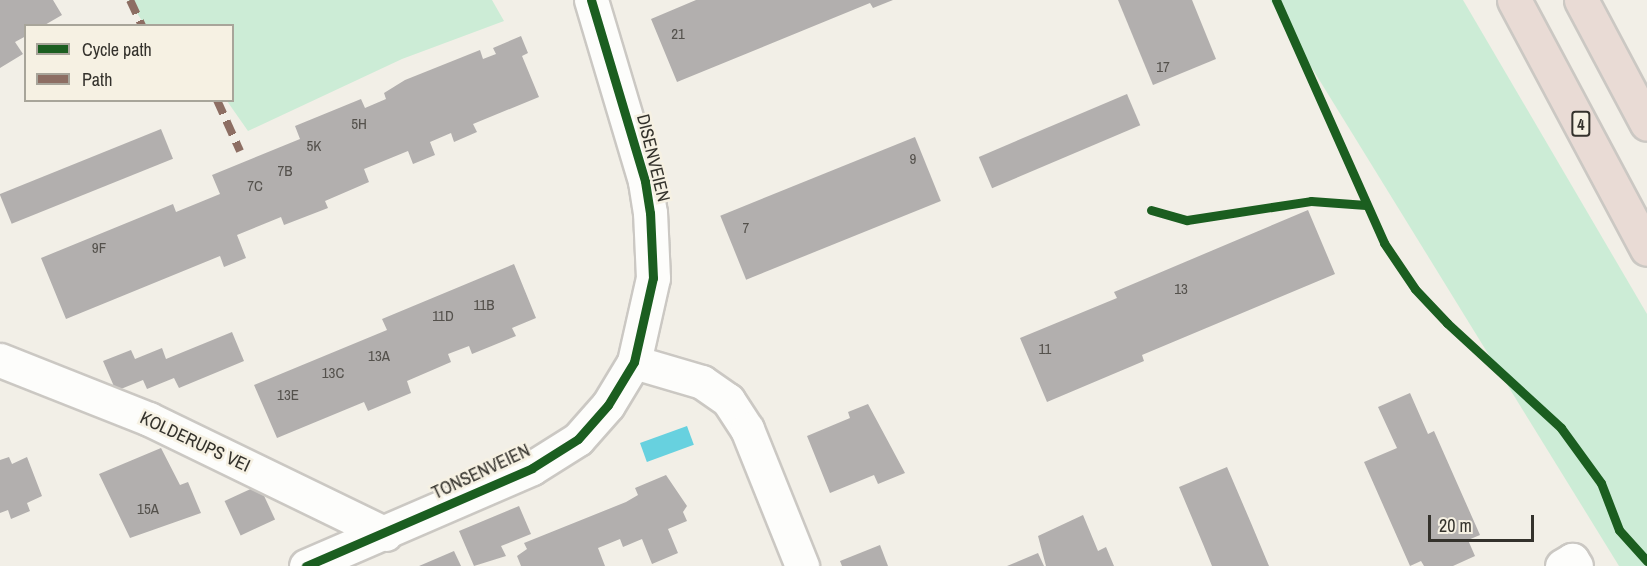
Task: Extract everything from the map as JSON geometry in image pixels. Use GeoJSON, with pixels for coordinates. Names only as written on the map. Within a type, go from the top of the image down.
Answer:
{"type":"FeatureCollection","features":[{"type":"Feature","properties":{"kind":"highway","name":"4"},"geometry":{"type":"LineString","coordinates":[[1514,0],[1647,249]]}},
{"type":"Feature","properties":{"kind":"highway"},"geometry":{"type":"LineString","coordinates":[[1581,0],[1647,124]]}},
{"type":"Feature","properties":{"kind":"street","name":"DISENVEIEN"},"geometry":{"type":"LineString","coordinates":[[591,0],[645,181],[650,213],[653,278],[634,362]]}},
{"type":"Feature","properties":{"kind":"street","name":"KOLDERUPS VEI"},"geometry":{"type":"LineString","coordinates":[[0,360],[150,419],[386,534]]}},
{"type":"Feature","properties":{"kind":"street","name":"TONSENVEIEN"},"geometry":{"type":"LineString","coordinates":[[306,566],[386,534],[532,468],[578,439],[608,405],[634,362]]}},
{"type":"Feature","properties":{"kind":"street"},"geometry":{"type":"LineString","coordinates":[[634,362],[702,382],[728,400],[747,429],[802,566]]}},
{"type":"Feature","properties":{"kind":"green space"},"geometry":{"type":"Polygon","coordinates":[[[128,0],[492,0],[504,21],[402,59],[248,131],[228,102],[234,102],[234,24],[144,24],[128,0]]]}},
{"type":"Feature","properties":{"kind":"green space"},"geometry":{"type":"Polygon","coordinates":[[[1270,0],[1463,0],[1647,314],[1647,566],[1619,566],[1270,0]]]}},
{"type":"Feature","properties":{"kind":"water"},"geometry":{"type":"Polygon","coordinates":[[[687,426],[694,445],[647,462],[640,443],[687,426]]]}},
{"type":"Feature","properties":{"kind":"building"},"geometry":{"type":"Polygon","coordinates":[[[0,0],[53,0],[62,15],[46,24],[24,24],[24,37],[15,42],[23,54],[0,68],[0,0]]]}},
{"type":"Feature","properties":{"kind":"building"},"geometry":{"type":"Polygon","coordinates":[[[696,0],[893,0],[873,8],[870,3],[677,82],[651,19],[696,0]]]}},
{"type":"Feature","properties":{"kind":"building"},"geometry":{"type":"Polygon","coordinates":[[[1118,0],[1192,0],[1216,59],[1153,85],[1118,0]]]}},
{"type":"Feature","properties":{"kind":"building"},"geometry":{"type":"Polygon","coordinates":[[[521,36],[528,53],[522,56],[539,97],[473,124],[477,132],[454,142],[451,133],[430,142],[435,155],[413,164],[408,151],[364,169],[369,182],[325,201],[328,208],[284,225],[281,217],[237,235],[246,258],[224,267],[220,256],[66,319],[41,258],[173,204],[176,212],[220,194],[212,175],[300,139],[295,126],[361,99],[365,108],[386,99],[384,93],[405,80],[480,50],[483,59],[496,54],[493,48],[521,36]]]}},
{"type":"Feature","properties":{"kind":"building"},"geometry":{"type":"Polygon","coordinates":[[[1127,94],[1140,125],[992,188],[979,157],[1127,94]]]}},
{"type":"Feature","properties":{"kind":"building"},"geometry":{"type":"Polygon","coordinates":[[[161,129],[173,159],[12,224],[0,194],[161,129]]]}},
{"type":"Feature","properties":{"kind":"building"},"geometry":{"type":"Polygon","coordinates":[[[915,137],[941,201],[746,280],[720,216],[915,137]]]}},
{"type":"Feature","properties":{"kind":"building"},"geometry":{"type":"Polygon","coordinates":[[[1308,210],[1335,274],[1142,355],[1144,361],[1047,402],[1020,338],[1117,298],[1114,292],[1308,210]]]}},
{"type":"Feature","properties":{"kind":"building"},"geometry":{"type":"Polygon","coordinates":[[[514,264],[536,318],[512,328],[516,336],[472,354],[469,346],[448,354],[451,362],[407,381],[411,393],[368,411],[364,402],[277,438],[254,385],[387,330],[382,319],[514,264]]]}},
{"type":"Feature","properties":{"kind":"building"},"geometry":{"type":"Polygon","coordinates":[[[232,332],[244,361],[179,388],[174,378],[147,389],[143,380],[116,391],[103,361],[131,350],[135,359],[162,348],[166,359],[232,332]]]}},
{"type":"Feature","properties":{"kind":"building"},"geometry":{"type":"Polygon","coordinates":[[[1410,393],[1428,434],[1434,431],[1480,535],[1468,540],[1475,556],[1453,566],[1424,566],[1421,561],[1410,566],[1364,462],[1397,448],[1378,407],[1410,393]]]}},
{"type":"Feature","properties":{"kind":"building"},"geometry":{"type":"Polygon","coordinates":[[[868,404],[905,473],[878,484],[874,475],[830,493],[807,436],[850,418],[848,412],[868,404]]]}},
{"type":"Feature","properties":{"kind":"building"},"geometry":{"type":"Polygon","coordinates":[[[161,448],[180,485],[188,482],[201,513],[130,538],[99,474],[161,448]]]}},
{"type":"Feature","properties":{"kind":"building"},"geometry":{"type":"Polygon","coordinates":[[[9,457],[12,464],[27,457],[42,496],[27,503],[30,511],[11,519],[8,510],[0,513],[0,460],[9,457]]]}},
{"type":"Feature","properties":{"kind":"building"},"geometry":{"type":"Polygon","coordinates":[[[1227,467],[1269,566],[1212,566],[1179,487],[1227,467]]]}},
{"type":"Feature","properties":{"kind":"building"},"geometry":{"type":"Polygon","coordinates":[[[666,475],[687,506],[683,512],[687,521],[668,529],[678,553],[652,564],[642,539],[623,547],[620,539],[598,548],[605,566],[521,566],[517,556],[527,549],[524,543],[626,502],[638,495],[635,488],[666,475]]]}},
{"type":"Feature","properties":{"kind":"building"},"geometry":{"type":"Polygon","coordinates":[[[259,485],[275,519],[241,535],[225,501],[259,485]]]}},
{"type":"Feature","properties":{"kind":"building"},"geometry":{"type":"Polygon","coordinates":[[[519,506],[531,534],[501,546],[506,556],[474,566],[459,531],[519,506]]]}},
{"type":"Feature","properties":{"kind":"building"},"geometry":{"type":"Polygon","coordinates":[[[1083,515],[1098,551],[1106,547],[1114,566],[1046,566],[1038,536],[1083,515]]]}},
{"type":"Feature","properties":{"kind":"building"},"geometry":{"type":"Polygon","coordinates":[[[880,545],[888,566],[842,566],[840,561],[880,545]]]}},
{"type":"Feature","properties":{"kind":"building"},"geometry":{"type":"Polygon","coordinates":[[[454,551],[461,566],[419,566],[454,551]]]}},
{"type":"Feature","properties":{"kind":"building"},"geometry":{"type":"Polygon","coordinates":[[[1038,553],[1044,566],[1007,566],[1038,553]]]}},
{"type":"Feature","properties":{"kind":"marked path"},"geometry":{"type":"LineString","coordinates":[[130,0],[141,24]]}},
{"type":"Feature","properties":{"kind":"marked path"},"geometry":{"type":"LineString","coordinates":[[218,102],[240,151]]}},
{"type":"Feature","properties":{"kind":"cycle path"},"geometry":{"type":"LineString","coordinates":[[306,566],[532,468],[578,439],[608,405],[634,362],[653,278],[650,213],[645,181],[591,0]]}},
{"type":"Feature","properties":{"kind":"cycle path"},"geometry":{"type":"LineString","coordinates":[[1276,0],[1384,243],[1415,289],[1447,323],[1561,428],[1601,483],[1619,530],[1647,561]]}},
{"type":"Feature","properties":{"kind":"cycle path"},"geometry":{"type":"LineString","coordinates":[[1151,210],[1187,220],[1311,201],[1366,205]]}}]}
